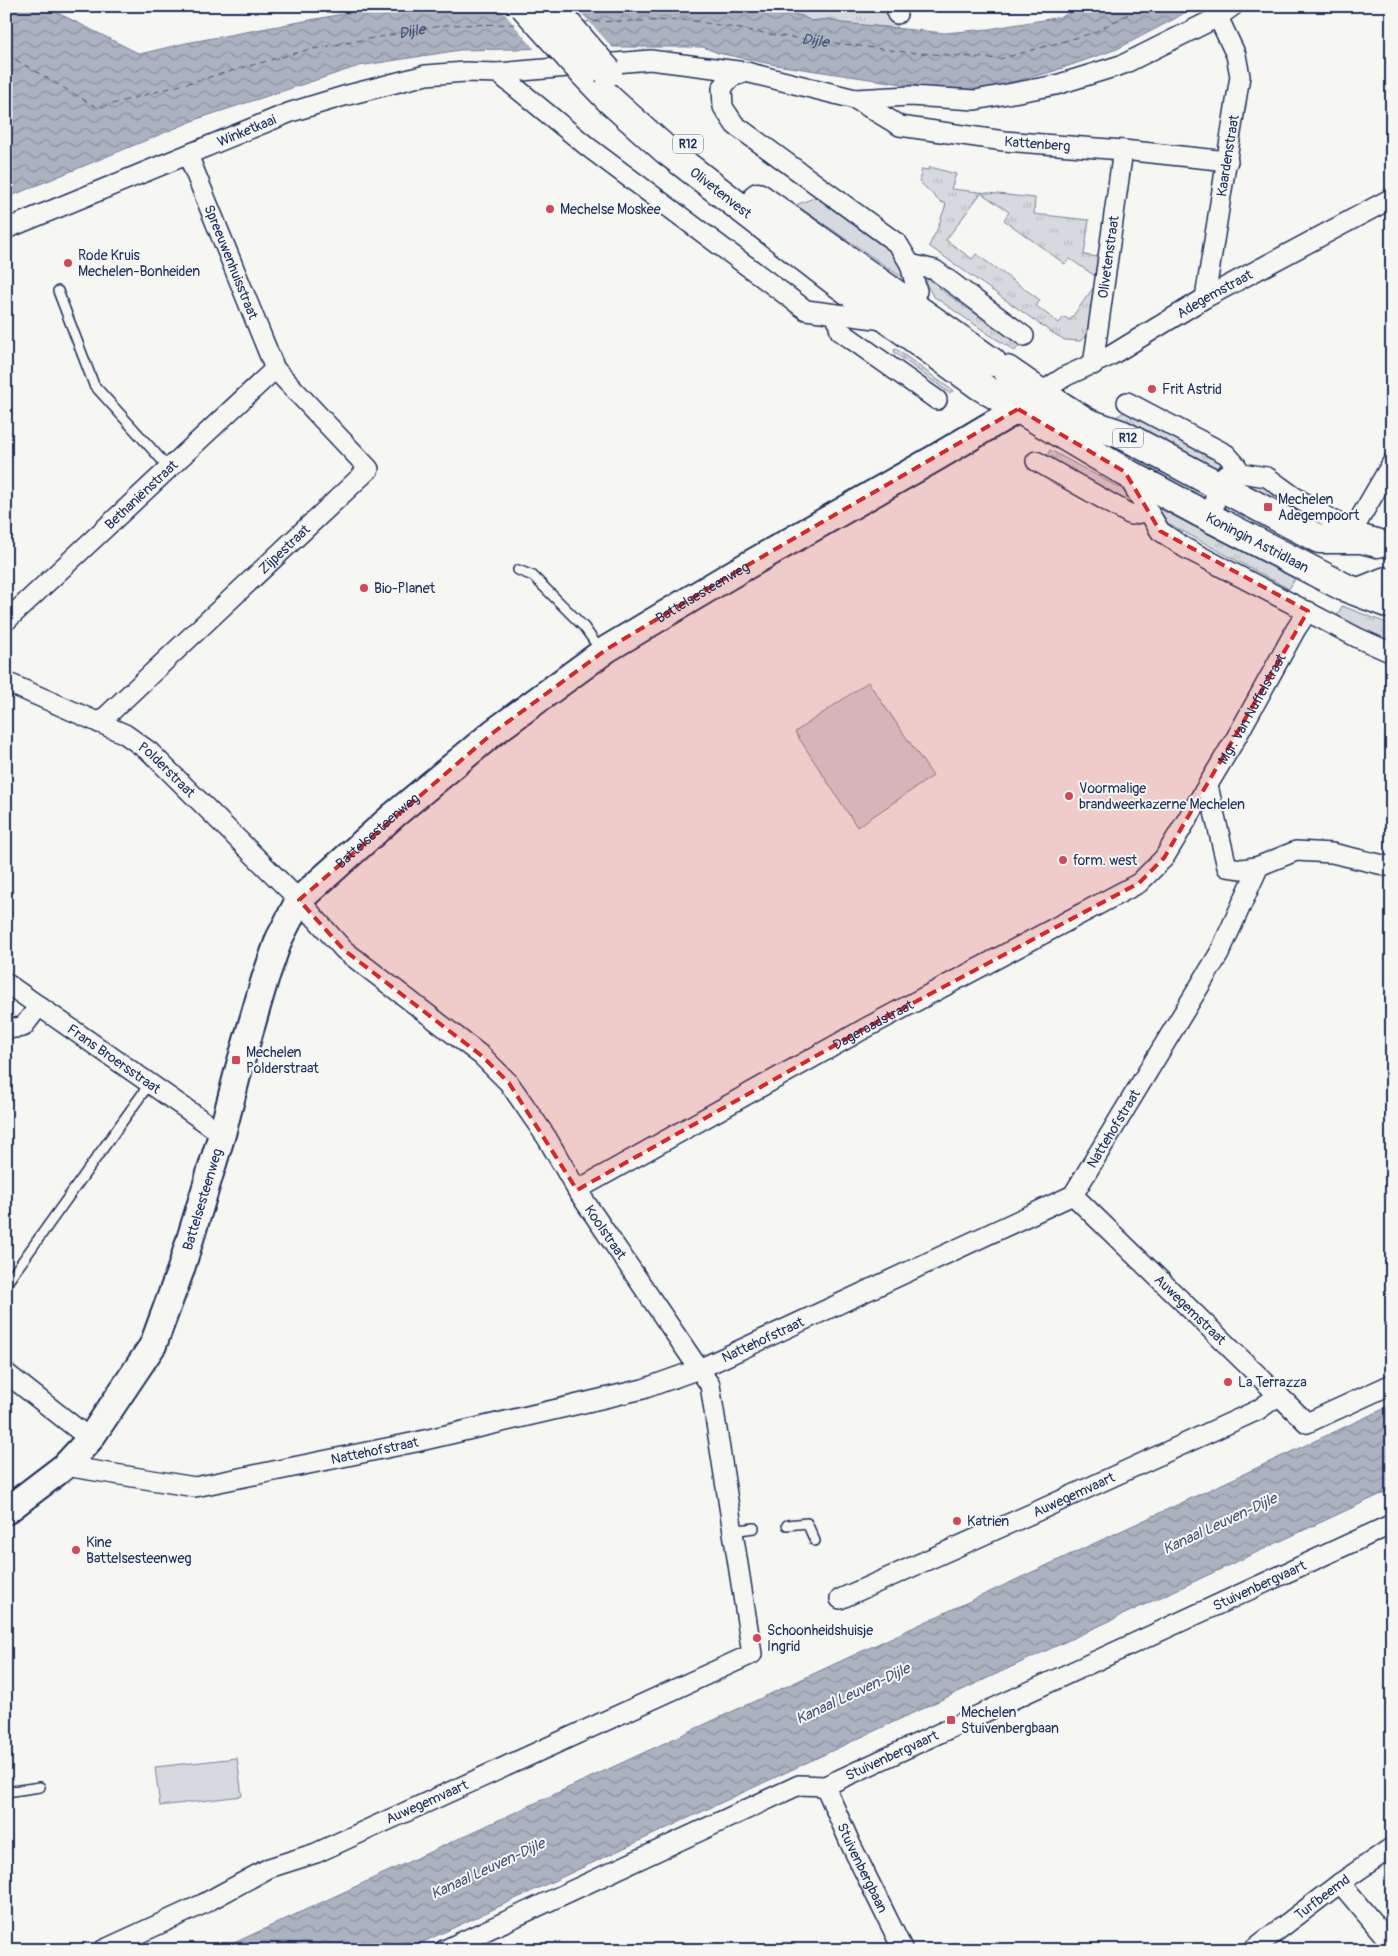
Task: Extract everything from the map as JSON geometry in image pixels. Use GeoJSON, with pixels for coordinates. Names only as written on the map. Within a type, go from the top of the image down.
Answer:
{"type":"FeatureCollection","features":[{"type":"Feature","properties":{"kind":"main road","name":"Olivetenvest"},"geometry":{"type":"LineString","coordinates":[[524,6],[596,73]]}},
{"type":"Feature","properties":{"kind":"main road","name":"Olivetenvest"},"geometry":{"type":"LineString","coordinates":[[551,6],[596,73],[610,100],[666,150],[836,281],[899,312],[993,373]]}},
{"type":"Feature","properties":{"kind":"main road","name":"R12"},"geometry":{"type":"LineString","coordinates":[[993,373],[1040,393],[1088,423],[1123,435],[1319,539],[1355,539],[1385,547]]}},
{"type":"Feature","properties":{"kind":"main road","name":"Koningin Astridlaan"},"geometry":{"type":"LineString","coordinates":[[993,373],[1018,409],[1125,472],[1297,564],[1352,590],[1392,605]]}},
{"type":"Feature","properties":{"kind":"main road","name":"Battelsesteenweg"},"geometry":{"type":"LineString","coordinates":[[6,1511],[65,1466],[90,1439],[153,1345],[182,1270],[270,963],[278,939],[299,900],[394,815],[478,745],[603,652],[728,576],[1018,409],[1040,393]]}},
{"type":"Feature","properties":{"kind":"street"},"geometry":{"type":"LineString","coordinates":[[498,74],[650,60],[746,72],[855,99],[910,96],[975,100],[1056,85],[1124,64],[1218,17],[1233,6]]}},
{"type":"Feature","properties":{"kind":"street","name":"Kaardenstraat"},"geometry":{"type":"LineString","coordinates":[[1205,298],[1240,76],[1236,55],[1218,17]]}},
{"type":"Feature","properties":{"kind":"street","name":"Winketkaai"},"geometry":{"type":"LineString","coordinates":[[6,230],[291,112],[426,75],[464,72],[498,74]]}},
{"type":"Feature","properties":{"kind":"street"},"geometry":{"type":"LineString","coordinates":[[746,72],[731,77],[722,88],[723,107],[735,125],[898,244],[910,264],[917,292],[899,312]]}},
{"type":"Feature","properties":{"kind":"street","name":"Olivetenvest"},"geometry":{"type":"LineString","coordinates":[[498,74],[588,147],[806,310],[836,314],[899,312]]}},
{"type":"Feature","properties":{"kind":"street","name":"Kattenberg"},"geometry":{"type":"LineString","coordinates":[[855,99],[900,126],[1004,141],[1123,150],[1228,161]]}},
{"type":"Feature","properties":{"kind":"street","name":"Olivetenstraat"},"geometry":{"type":"LineString","coordinates":[[1093,365],[1123,150]]}},
{"type":"Feature","properties":{"kind":"street","name":"Spreeuwenhuisstraat"},"geometry":{"type":"LineString","coordinates":[[188,155],[275,369]]}},
{"type":"Feature","properties":{"kind":"street","name":"Adegemstraat"},"geometry":{"type":"LineString","coordinates":[[1040,393],[1066,376],[1093,365],[1205,298],[1392,198]]}},
{"type":"Feature","properties":{"kind":"street"},"geometry":{"type":"LineString","coordinates":[[910,264],[935,270],[1024,336]]}},
{"type":"Feature","properties":{"kind":"street"},"geometry":{"type":"LineString","coordinates":[[836,314],[840,331],[937,400]]}},
{"type":"Feature","properties":{"kind":"street","name":"Bethaniënstraat"},"geometry":{"type":"LineString","coordinates":[[6,621],[275,369]]}},
{"type":"Feature","properties":{"kind":"street","name":"Zijpestraat"},"geometry":{"type":"LineString","coordinates":[[98,723],[369,469],[275,369]]}},
{"type":"Feature","properties":{"kind":"street"},"geometry":{"type":"LineString","coordinates":[[1127,402],[1226,454],[1236,464],[1241,473]]}},
{"type":"Feature","properties":{"kind":"street"},"geometry":{"type":"LineString","coordinates":[[1036,461],[1131,515],[1148,511]]}},
{"type":"Feature","properties":{"kind":"street"},"geometry":{"type":"LineString","coordinates":[[1353,530],[1392,463]]}},
{"type":"Feature","properties":{"kind":"street","name":"Koningin Astridlaan"},"geometry":{"type":"LineString","coordinates":[[1125,472],[1160,531],[1185,548],[1392,654]]}},
{"type":"Feature","properties":{"kind":"street"},"geometry":{"type":"LineString","coordinates":[[1213,520],[1216,484],[1225,475],[1241,473],[1267,476],[1292,495],[1385,547]]}},
{"type":"Feature","properties":{"kind":"street"},"geometry":{"type":"LineString","coordinates":[[1352,590],[1388,578]]}},
{"type":"Feature","properties":{"kind":"street","name":"Mgr. Van Nuffelstraat"},"geometry":{"type":"LineString","coordinates":[[1164,858],[1208,786],[1308,611]]}},
{"type":"Feature","properties":{"kind":"street","name":"Polderstraat"},"geometry":{"type":"LineString","coordinates":[[6,682],[125,734],[150,752],[299,900]]}},
{"type":"Feature","properties":{"kind":"street"},"geometry":{"type":"LineString","coordinates":[[1208,786],[1227,867],[1242,869],[1259,866],[1296,852],[1332,853],[1392,867]]}},
{"type":"Feature","properties":{"kind":"street","name":"Dageraadstraat"},"geometry":{"type":"LineString","coordinates":[[577,1190],[864,1029],[1139,883],[1164,858]]}},
{"type":"Feature","properties":{"kind":"street","name":"Nattehofstraat"},"geometry":{"type":"LineString","coordinates":[[65,1466],[195,1486],[416,1442],[642,1389],[699,1369],[1073,1195],[1219,954],[1259,866]]}},
{"type":"Feature","properties":{"kind":"street","name":"Koolstraat"},"geometry":{"type":"LineString","coordinates":[[299,900],[344,950],[482,1056],[508,1083],[547,1138],[577,1190],[710,1385],[752,1654]]}},
{"type":"Feature","properties":{"kind":"street","name":"Frans Broersstraat"},"geometry":{"type":"LineString","coordinates":[[6,983],[222,1134]]}},
{"type":"Feature","properties":{"kind":"street"},"geometry":{"type":"LineString","coordinates":[[6,1029],[23,1027],[38,1006]]}},
{"type":"Feature","properties":{"kind":"street","name":"Auwegemstraat"},"geometry":{"type":"LineString","coordinates":[[1073,1195],[1307,1423],[1392,1384]]}},
{"type":"Feature","properties":{"kind":"street"},"geometry":{"type":"LineString","coordinates":[[6,1373],[90,1439]]}},
{"type":"Feature","properties":{"kind":"street","name":"Auwegemvaart"},"geometry":{"type":"LineString","coordinates":[[840,1599],[1258,1410],[1279,1395]]}},
{"type":"Feature","properties":{"kind":"street","name":"Stuivenbergvaart"},"geometry":{"type":"LineString","coordinates":[[444,1950],[799,1784],[825,1786],[1392,1524]]}},
{"type":"Feature","properties":{"kind":"street","name":"Auwegemvaart"},"geometry":{"type":"LineString","coordinates":[[103,1950],[203,1904],[269,1868],[316,1853],[752,1654]]}},
{"type":"Feature","properties":{"kind":"street","name":"Stuivenbergbaan"},"geometry":{"type":"LineString","coordinates":[[825,1786],[851,1845],[903,1950]]}},
{"type":"Feature","properties":{"kind":"street","name":"Turfbeemd"},"geometry":{"type":"LineString","coordinates":[[1252,1950],[1340,1883],[1392,1847]]}},
{"type":"Feature","properties":{"kind":"street"},"geometry":{"type":"LineString","coordinates":[[1340,1883],[1392,1945]]}},
{"type":"Feature","properties":{"kind":"lane"},"geometry":{"type":"LineString","coordinates":[[58,291],[94,384],[170,468]]}},
{"type":"Feature","properties":{"kind":"lane"},"geometry":{"type":"LineString","coordinates":[[518,570],[533,576],[584,627],[603,652]]}},
{"type":"Feature","properties":{"kind":"lane"},"geometry":{"type":"LineString","coordinates":[[6,1284],[150,1083]]}},
{"type":"Feature","properties":{"kind":"lane"},"geometry":{"type":"LineString","coordinates":[[787,1525],[806,1523],[815,1540]]}},
{"type":"Feature","properties":{"kind":"lane"},"geometry":{"type":"LineString","coordinates":[[732,1530],[754,1528]]}},
{"type":"Feature","properties":{"kind":"lane"},"geometry":{"type":"LineString","coordinates":[[6,1792],[40,1787]]}},
{"type":"Feature","properties":{"kind":"highlighted area"},"geometry":{"type":"Polygon","coordinates":[[[1018,409],[1125,472],[1160,531],[1308,611],[1164,858],[1139,883],[864,1029],[577,1190],[509,1083],[482,1056],[344,950],[299,900],[494,732],[607,649],[729,576],[1018,409]]]}},
{"type":"Feature","properties":{"kind":"green space"},"geometry":{"type":"Polygon","coordinates":[[[759,6],[851,6],[868,9],[868,6],[896,6],[897,28],[841,23],[830,19],[811,21],[802,16],[759,6]]]}},
{"type":"Feature","properties":{"kind":"green space"},"geometry":{"type":"Polygon","coordinates":[[[930,167],[956,174],[951,189],[1035,198],[1034,214],[1089,220],[1084,255],[1098,257],[1095,276],[1070,259],[1065,264],[1004,220],[1009,212],[981,193],[946,240],[972,259],[976,254],[1040,300],[1036,306],[1059,323],[1064,317],[1070,320],[1099,280],[1089,334],[1080,341],[1065,340],[929,246],[946,204],[939,201],[919,181],[922,169],[929,170],[930,167]]]}},
{"type":"Feature","properties":{"kind":"green space"},"geometry":{"type":"Polygon","coordinates":[[[821,195],[826,200],[828,206],[881,245],[889,246],[907,275],[903,278],[796,205],[821,195]]]}},
{"type":"Feature","properties":{"kind":"green space"},"geometry":{"type":"Polygon","coordinates":[[[928,277],[938,281],[939,288],[1019,345],[1015,351],[933,296],[926,284],[928,277]]]}},
{"type":"Feature","properties":{"kind":"green space"},"geometry":{"type":"Polygon","coordinates":[[[896,349],[953,391],[949,393],[895,353],[894,350],[896,349]]]}},
{"type":"Feature","properties":{"kind":"green space"},"geometry":{"type":"Polygon","coordinates":[[[1126,411],[1210,458],[1215,458],[1221,462],[1221,466],[1210,469],[1107,422],[1126,411]]]}},
{"type":"Feature","properties":{"kind":"green space"},"geometry":{"type":"Polygon","coordinates":[[[1050,450],[1127,492],[1134,503],[1131,506],[1046,458],[1050,450]]]}},
{"type":"Feature","properties":{"kind":"green space"},"geometry":{"type":"Polygon","coordinates":[[[1254,479],[1325,520],[1318,532],[1232,480],[1254,479]]]}},
{"type":"Feature","properties":{"kind":"green space"},"geometry":{"type":"Polygon","coordinates":[[[1158,508],[1295,579],[1289,589],[1162,520],[1156,511],[1158,508]]]}},
{"type":"Feature","properties":{"kind":"green space"},"geometry":{"type":"Polygon","coordinates":[[[1342,606],[1392,625],[1392,643],[1337,616],[1342,606]]]}},
{"type":"Feature","properties":{"kind":"green space"},"geometry":{"type":"Polygon","coordinates":[[[868,682],[933,776],[857,827],[795,732],[868,682]]]}},
{"type":"Feature","properties":{"kind":"green space"},"geometry":{"type":"Polygon","coordinates":[[[237,1758],[242,1796],[160,1806],[155,1767],[237,1758]]]}},
{"type":"Feature","properties":{"kind":"water","name":"Dijle"},"geometry":{"type":"Polygon","coordinates":[[[6,6],[44,6],[140,54],[186,43],[386,6],[759,6],[802,16],[811,21],[830,19],[841,23],[945,33],[989,29],[1061,17],[1085,6],[1195,6],[1117,49],[1051,72],[982,90],[950,91],[776,65],[718,53],[703,47],[460,50],[359,66],[200,118],[6,198],[6,6]]]}},
{"type":"Feature","properties":{"kind":"water","name":"Kanaal Leuven-Dijle"},"geometry":{"type":"Polygon","coordinates":[[[1392,1405],[1392,1489],[406,1950],[219,1950],[1392,1405]]]}},
{"type":"Feature","properties":{"kind":"pier"},"geometry":{"type":"Polygon","coordinates":[[[498,6],[575,6],[614,49],[535,50],[498,6]]]}},
{"type":"Feature","properties":{"kind":"ferry route"},"geometry":{"type":"LineString","coordinates":[[583,22],[689,20],[781,36],[905,52],[1000,59],[1093,33],[1143,6]]}},
{"type":"Feature","properties":{"kind":"ferry route"},"geometry":{"type":"LineString","coordinates":[[6,54],[98,108],[307,50],[446,25],[521,24]]}},
{"type":"Feature","properties":{"kind":"place","name":"Mechelse Moskee"},"geometry":{"type":"Point","coordinates":[550,209]}},
{"type":"Feature","properties":{"kind":"place","name":"Rode Kruis Mechelen-Bonheiden"},"geometry":{"type":"Point","coordinates":[68,263]}},
{"type":"Feature","properties":{"kind":"place","name":"Frit Astrid"},"geometry":{"type":"Point","coordinates":[1152,389]}},
{"type":"Feature","properties":{"kind":"place","name":"Mechelen Adegempoort"},"geometry":{"type":"Point","coordinates":[1268,507]}},
{"type":"Feature","properties":{"kind":"place","name":"Bio-Planet"},"geometry":{"type":"Point","coordinates":[364,588]}},
{"type":"Feature","properties":{"kind":"place","name":"Voormalige brandweerkazerne Mechelen"},"geometry":{"type":"Point","coordinates":[1069,796]}},
{"type":"Feature","properties":{"kind":"place","name":"form. west"},"geometry":{"type":"Point","coordinates":[1063,860]}},
{"type":"Feature","properties":{"kind":"place","name":"Mechelen Polderstraat"},"geometry":{"type":"Point","coordinates":[236,1060]}},
{"type":"Feature","properties":{"kind":"place","name":"La Terrazza"},"geometry":{"type":"Point","coordinates":[1228,1382]}},
{"type":"Feature","properties":{"kind":"place","name":"Katrien"},"geometry":{"type":"Point","coordinates":[957,1521]}},
{"type":"Feature","properties":{"kind":"place","name":"Kine Battelsesteenweg"},"geometry":{"type":"Point","coordinates":[76,1550]}},
{"type":"Feature","properties":{"kind":"place","name":"Schoonheidshuisje Ingrid"},"geometry":{"type":"Point","coordinates":[757,1638]}},
{"type":"Feature","properties":{"kind":"place","name":"Mechelen Stuivenbergbaan"},"geometry":{"type":"Point","coordinates":[951,1720]}}]}
